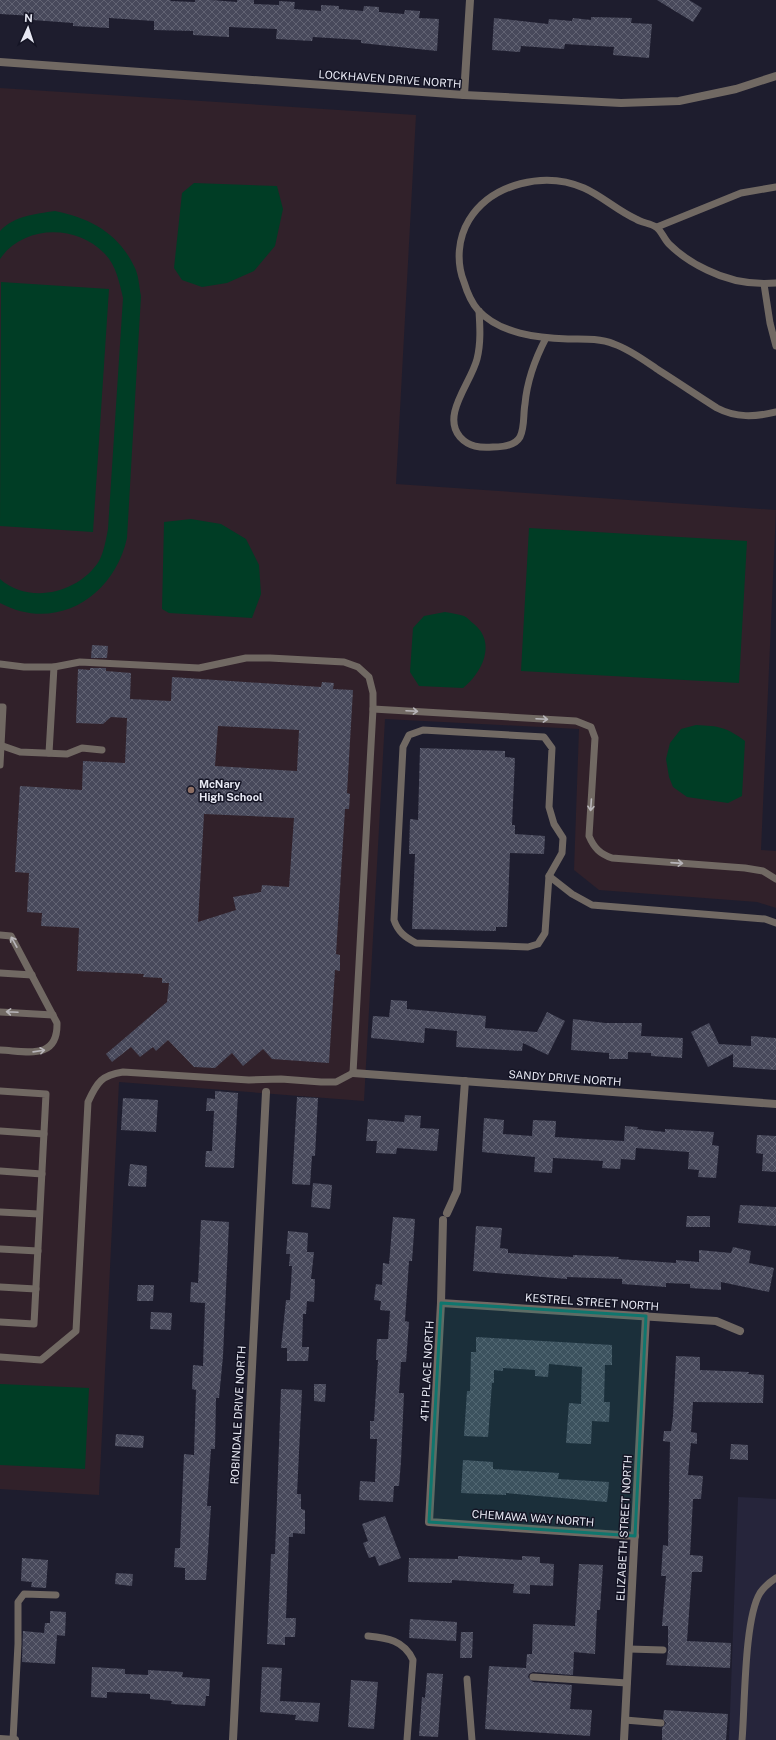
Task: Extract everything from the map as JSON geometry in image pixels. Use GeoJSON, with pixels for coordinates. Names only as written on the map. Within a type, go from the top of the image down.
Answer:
{"type":"FeatureCollection","features":[{"type":"Feature","properties":{"kind":"street"},"geometry":{"type":"LineString","coordinates":[[464,95],[470,0]]}},
{"type":"Feature","properties":{"kind":"street","name":"LOCKHAVEN DRIVE NORTH"},"geometry":{"type":"LineString","coordinates":[[0,62],[596,103],[648,103],[679,101],[723,92],[776,76]]}},
{"type":"Feature","properties":{"kind":"street","name":"SANDY DRIVE NORTH"},"geometry":{"type":"LineString","coordinates":[[353,1073],[776,1104]]}},
{"type":"Feature","properties":{"kind":"street","name":"4TH PLACE NORTH"},"geometry":{"type":"LineString","coordinates":[[429,1522],[442,1303],[445,1217],[457,1191],[465,1081]]}},
{"type":"Feature","properties":{"kind":"street","name":"ROBINDALE DRIVE NORTH"},"geometry":{"type":"LineString","coordinates":[[233,1740],[266,1092]]}},
{"type":"Feature","properties":{"kind":"street","name":"KESTREL STREET NORTH"},"geometry":{"type":"LineString","coordinates":[[442,1303],[716,1321],[740,1331]]}},
{"type":"Feature","properties":{"kind":"street","name":"ELIZABETH STREET NORTH"},"geometry":{"type":"LineString","coordinates":[[624,1740],[646,1316]]}},
{"type":"Feature","properties":{"kind":"street","name":"CHEMAWA WAY NORTH"},"geometry":{"type":"LineString","coordinates":[[429,1522],[635,1536]]}},
{"type":"Feature","properties":{"kind":"street"},"geometry":{"type":"LineString","coordinates":[[0,1739],[14,1740]]}},
{"type":"Feature","properties":{"kind":"lane"},"geometry":{"type":"LineString","coordinates":[[546,338],[538,352],[529,378],[523,431],[520,438],[514,443],[502,447],[479,448],[472,446],[457,434],[453,416],[455,406],[470,379],[477,358],[480,335],[478,311],[469,296],[462,278],[459,260],[460,241],[465,226],[473,213],[484,203],[500,192],[516,185],[531,181],[563,181],[586,189],[636,220],[657,227],[668,244],[705,269],[734,280],[764,284],[776,283]]}},
{"type":"Feature","properties":{"kind":"lane"},"geometry":{"type":"LineString","coordinates":[[657,227],[741,193],[776,187]]}},
{"type":"Feature","properties":{"kind":"lane"},"geometry":{"type":"LineString","coordinates":[[764,284],[770,323],[776,346]]}},
{"type":"Feature","properties":{"kind":"lane"},"geometry":{"type":"LineString","coordinates":[[478,311],[512,331],[532,337],[594,340],[612,343],[634,354],[717,408],[729,414],[748,416],[776,412]]}},
{"type":"Feature","properties":{"kind":"lane"},"geometry":{"type":"LineString","coordinates":[[0,664],[24,667],[54,667],[80,662],[199,668],[246,658],[344,662],[358,667],[369,677],[373,693],[353,1073],[336,1082],[281,1079],[243,1080],[123,1072],[108,1074],[95,1086],[88,1102],[76,1331],[41,1360],[0,1358]]}},
{"type":"Feature","properties":{"kind":"lane"},"geometry":{"type":"LineString","coordinates":[[49,753],[54,667]]}},
{"type":"Feature","properties":{"kind":"lane"},"geometry":{"type":"LineString","coordinates":[[0,707],[3,707],[0,765]]}},
{"type":"Feature","properties":{"kind":"lane"},"geometry":{"type":"LineString","coordinates":[[373,709],[576,721],[584,724],[591,727],[595,738],[589,836],[596,850],[612,858],[745,868],[763,871],[776,879]]}},
{"type":"Feature","properties":{"kind":"lane"},"geometry":{"type":"LineString","coordinates":[[423,730],[544,737],[552,748],[549,807],[554,824],[562,838],[562,853],[549,876],[545,933],[538,944],[528,947],[416,943],[406,938],[397,929],[394,920],[403,747],[409,735],[423,730]]}},
{"type":"Feature","properties":{"kind":"lane"},"geometry":{"type":"LineString","coordinates":[[1,745],[20,752],[67,754],[82,748],[102,750]]}},
{"type":"Feature","properties":{"kind":"lane"},"geometry":{"type":"LineString","coordinates":[[549,876],[572,894],[592,905],[765,919],[776,923]]}},
{"type":"Feature","properties":{"kind":"lane"},"geometry":{"type":"LineString","coordinates":[[0,935],[11,936],[57,1023],[58,1032],[48,1049],[39,1052],[0,1050]]}},
{"type":"Feature","properties":{"kind":"lane"},"geometry":{"type":"LineString","coordinates":[[0,973],[32,975]]}},
{"type":"Feature","properties":{"kind":"lane"},"geometry":{"type":"LineString","coordinates":[[0,1012],[53,1015]]}},
{"type":"Feature","properties":{"kind":"lane"},"geometry":{"type":"LineString","coordinates":[[0,1092],[46,1094],[34,1324],[0,1322]]}},
{"type":"Feature","properties":{"kind":"lane"},"geometry":{"type":"LineString","coordinates":[[0,1131],[44,1134]]}},
{"type":"Feature","properties":{"kind":"lane"},"geometry":{"type":"LineString","coordinates":[[0,1171],[42,1174]]}},
{"type":"Feature","properties":{"kind":"lane"},"geometry":{"type":"LineString","coordinates":[[0,1212],[40,1214]]}},
{"type":"Feature","properties":{"kind":"lane"},"geometry":{"type":"LineString","coordinates":[[0,1249],[38,1251]]}},
{"type":"Feature","properties":{"kind":"lane"},"geometry":{"type":"LineString","coordinates":[[0,1287],[36,1289]]}},
{"type":"Feature","properties":{"kind":"lane"},"geometry":{"type":"LineString","coordinates":[[742,1740],[748,1648],[754,1609],[760,1593],[769,1582],[776,1578]]}},
{"type":"Feature","properties":{"kind":"lane"},"geometry":{"type":"LineString","coordinates":[[14,1740],[19,1598],[24,1594],[56,1595]]}},
{"type":"Feature","properties":{"kind":"lane"},"geometry":{"type":"LineString","coordinates":[[368,1636],[388,1638],[399,1642],[409,1652],[413,1660],[407,1740]]}},
{"type":"Feature","properties":{"kind":"lane"},"geometry":{"type":"LineString","coordinates":[[629,1649],[664,1650]]}},
{"type":"Feature","properties":{"kind":"lane"},"geometry":{"type":"LineString","coordinates":[[534,1677],[627,1683]]}},
{"type":"Feature","properties":{"kind":"lane"},"geometry":{"type":"LineString","coordinates":[[467,1679],[472,1740]]}},
{"type":"Feature","properties":{"kind":"lane"},"geometry":{"type":"LineString","coordinates":[[625,1720],[661,1723]]}},
{"type":"Feature","properties":{"kind":"highlighted area"},"geometry":{"type":"Polygon","coordinates":[[[441,1303],[646,1316],[635,1536],[429,1522],[441,1303]]]}},
{"type":"Feature","properties":{"kind":"shaded area","name":"McNary High School"},"geometry":{"type":"Polygon","coordinates":[[[0,88],[416,115],[396,484],[776,510],[761,850],[776,851],[776,908],[757,902],[599,890],[574,870],[579,729],[385,719],[364,1101],[119,1082],[99,1495],[0,1489],[0,88]]]}},
{"type":"Feature","properties":{"kind":"shaded area"},"geometry":{"type":"Polygon","coordinates":[[[738,1497],[776,1499],[776,1740],[729,1740],[738,1497]]]}},
{"type":"Feature","properties":{"kind":"green space"},"geometry":{"type":"Polygon","coordinates":[[[194,183],[277,186],[283,209],[275,246],[254,271],[227,283],[202,287],[182,280],[174,268],[182,193],[194,183]]]}},
{"type":"Feature","properties":{"kind":"green space"},"geometry":{"type":"Polygon","coordinates":[[[55,211],[80,218],[91,223],[102,229],[120,244],[136,270],[141,296],[127,538],[120,559],[110,577],[96,592],[80,604],[61,611],[42,614],[21,611],[0,603],[0,579],[12,587],[25,592],[53,592],[67,588],[79,581],[90,572],[101,557],[108,529],[123,298],[116,274],[108,258],[92,244],[79,237],[65,233],[50,232],[36,235],[22,240],[10,248],[0,259],[0,231],[12,222],[25,216],[55,211]]]}},
{"type":"Feature","properties":{"kind":"green space"},"geometry":{"type":"Polygon","coordinates":[[[1,282],[109,289],[93,532],[0,526],[1,282]]]}},
{"type":"Feature","properties":{"kind":"green space"},"geometry":{"type":"Polygon","coordinates":[[[191,519],[221,524],[246,539],[259,565],[261,594],[252,618],[169,613],[162,609],[164,522],[191,519]]]}},
{"type":"Feature","properties":{"kind":"green space"},"geometry":{"type":"Polygon","coordinates":[[[529,528],[747,541],[739,683],[521,671],[529,528]]]}},
{"type":"Feature","properties":{"kind":"green space"},"geometry":{"type":"Polygon","coordinates":[[[445,612],[464,616],[481,632],[485,640],[486,649],[484,658],[476,674],[463,688],[419,686],[410,672],[413,628],[424,616],[445,612]]]}},
{"type":"Feature","properties":{"kind":"green space"},"geometry":{"type":"Polygon","coordinates":[[[696,725],[722,728],[745,741],[742,796],[728,803],[687,797],[673,787],[669,777],[666,759],[670,743],[681,729],[696,725]]]}},
{"type":"Feature","properties":{"kind":"green space"},"geometry":{"type":"Polygon","coordinates":[[[0,1384],[89,1388],[85,1469],[0,1465],[0,1384]]]}},
{"type":"Feature","properties":{"kind":"building"},"geometry":{"type":"Polygon","coordinates":[[[0,0],[171,0],[170,1],[195,2],[195,0],[211,0],[237,2],[237,0],[254,0],[254,4],[279,5],[279,1],[295,2],[294,9],[321,11],[321,5],[339,6],[339,9],[363,11],[364,6],[379,7],[379,12],[404,14],[405,10],[420,11],[419,18],[439,19],[437,51],[361,43],[361,40],[313,37],[312,41],[276,39],[277,29],[229,27],[229,37],[193,35],[193,31],[154,30],[154,21],[109,18],[109,28],[73,26],[73,23],[33,20],[33,16],[0,14],[0,0]]]}},
{"type":"Feature","properties":{"kind":"building"},"geometry":{"type":"Polygon","coordinates":[[[657,0],[689,0],[702,8],[693,22],[657,0]]]}},
{"type":"Feature","properties":{"kind":"building"},"geometry":{"type":"Polygon","coordinates":[[[591,17],[632,18],[631,23],[652,24],[649,58],[613,55],[614,47],[565,44],[564,49],[521,46],[520,52],[492,50],[494,18],[548,24],[549,19],[572,21],[573,18],[591,20],[591,17]]]}},
{"type":"Feature","properties":{"kind":"building"},"geometry":{"type":"Polygon","coordinates":[[[92,645],[108,646],[107,658],[91,658],[92,645]]]}},
{"type":"Feature","properties":{"kind":"building"},"geometry":{"type":"Polygon","coordinates":[[[90,668],[106,668],[106,671],[131,673],[130,699],[171,701],[172,677],[321,687],[322,682],[334,683],[333,689],[353,690],[347,793],[350,794],[349,809],[345,809],[336,954],[340,955],[340,971],[335,970],[329,1063],[272,1059],[263,1049],[243,1066],[232,1053],[215,1068],[194,1067],[168,1040],[156,1051],[153,1047],[140,1057],[131,1047],[112,1062],[106,1054],[167,1002],[169,983],[162,983],[162,978],[143,977],[144,974],[77,971],[79,928],[41,926],[42,913],[27,912],[29,873],[15,872],[20,786],[82,790],[83,761],[125,763],[127,718],[111,717],[103,724],[76,723],[78,669],[90,670],[90,668]],[[218,726],[215,766],[297,771],[299,730],[218,726]],[[204,814],[198,922],[236,910],[233,897],[261,892],[262,885],[289,887],[294,818],[204,814]]]}},
{"type":"Feature","properties":{"kind":"building"},"geometry":{"type":"Polygon","coordinates":[[[420,748],[505,751],[505,757],[515,758],[512,825],[515,825],[515,834],[545,836],[544,854],[510,853],[507,927],[496,927],[496,931],[412,929],[415,854],[409,854],[410,819],[418,820],[420,748]]]}},
{"type":"Feature","properties":{"kind":"building"},"geometry":{"type":"Polygon","coordinates":[[[391,1000],[407,1001],[407,1009],[486,1016],[485,1028],[537,1032],[547,1012],[565,1021],[548,1055],[523,1043],[522,1051],[456,1047],[457,1031],[425,1028],[424,1043],[371,1038],[373,1016],[389,1017],[391,1000]]]}},
{"type":"Feature","properties":{"kind":"building"},"geometry":{"type":"Polygon","coordinates":[[[573,1019],[605,1023],[642,1023],[641,1036],[683,1038],[682,1058],[651,1056],[651,1053],[628,1052],[628,1059],[609,1059],[609,1053],[571,1050],[573,1019]]]}},
{"type":"Feature","properties":{"kind":"building"},"geometry":{"type":"Polygon","coordinates":[[[709,1023],[719,1044],[751,1046],[751,1036],[776,1038],[776,1070],[733,1067],[733,1054],[708,1067],[691,1032],[709,1023]]]}},
{"type":"Feature","properties":{"kind":"building"},"geometry":{"type":"Polygon","coordinates":[[[215,1091],[238,1093],[234,1168],[205,1167],[206,1151],[212,1151],[214,1111],[206,1111],[207,1098],[215,1099],[215,1091]]]}},
{"type":"Feature","properties":{"kind":"building"},"geometry":{"type":"Polygon","coordinates":[[[297,1097],[318,1098],[315,1156],[312,1156],[310,1185],[292,1184],[297,1097]]]}},
{"type":"Feature","properties":{"kind":"building"},"geometry":{"type":"Polygon","coordinates":[[[123,1098],[158,1100],[156,1132],[121,1130],[123,1098]]]}},
{"type":"Feature","properties":{"kind":"building"},"geometry":{"type":"Polygon","coordinates":[[[405,1115],[421,1116],[420,1128],[439,1129],[437,1151],[397,1148],[396,1154],[376,1153],[377,1141],[366,1141],[368,1119],[404,1122],[405,1115]]]}},
{"type":"Feature","properties":{"kind":"building"},"geometry":{"type":"Polygon","coordinates":[[[484,1118],[504,1120],[503,1134],[532,1136],[533,1120],[556,1121],[555,1137],[624,1141],[625,1126],[665,1132],[665,1129],[714,1132],[712,1145],[719,1146],[716,1178],[698,1177],[699,1170],[688,1169],[689,1152],[636,1148],[635,1160],[621,1159],[620,1169],[602,1168],[603,1161],[553,1158],[552,1173],[534,1172],[535,1157],[482,1152],[484,1118]]]}},
{"type":"Feature","properties":{"kind":"building"},"geometry":{"type":"Polygon","coordinates":[[[757,1135],[776,1136],[776,1172],[762,1171],[763,1154],[756,1153],[757,1135]]]}},
{"type":"Feature","properties":{"kind":"building"},"geometry":{"type":"Polygon","coordinates":[[[130,1164],[147,1166],[146,1187],[128,1186],[130,1164]]]}},
{"type":"Feature","properties":{"kind":"building"},"geometry":{"type":"Polygon","coordinates":[[[313,1183],[332,1185],[330,1209],[311,1207],[313,1183]]]}},
{"type":"Feature","properties":{"kind":"building"},"geometry":{"type":"Polygon","coordinates":[[[740,1205],[776,1207],[776,1226],[738,1223],[740,1205]]]}},
{"type":"Feature","properties":{"kind":"building"},"geometry":{"type":"Polygon","coordinates":[[[687,1216],[710,1216],[710,1227],[686,1227],[687,1216]]]}},
{"type":"Feature","properties":{"kind":"building"},"geometry":{"type":"Polygon","coordinates":[[[393,1217],[415,1219],[412,1261],[409,1261],[405,1321],[409,1322],[406,1362],[401,1362],[399,1393],[404,1393],[399,1486],[394,1486],[393,1502],[359,1500],[360,1481],[375,1482],[377,1439],[370,1439],[370,1421],[374,1421],[378,1360],[376,1360],[377,1339],[388,1339],[390,1311],[380,1310],[381,1301],[374,1300],[376,1284],[382,1285],[383,1263],[389,1264],[393,1217]]]}},
{"type":"Feature","properties":{"kind":"building"},"geometry":{"type":"Polygon","coordinates":[[[201,1220],[229,1222],[223,1356],[219,1398],[216,1398],[215,1449],[211,1449],[207,1506],[211,1506],[206,1580],[185,1580],[185,1568],[174,1567],[175,1548],[180,1548],[184,1454],[194,1455],[196,1390],[192,1389],[193,1365],[203,1366],[205,1303],[190,1302],[191,1282],[198,1283],[201,1220]]]}},
{"type":"Feature","properties":{"kind":"building"},"geometry":{"type":"Polygon","coordinates":[[[476,1226],[502,1228],[500,1248],[508,1249],[508,1253],[573,1257],[573,1255],[619,1257],[618,1259],[676,1263],[676,1260],[699,1262],[699,1250],[731,1253],[733,1247],[751,1251],[749,1263],[774,1268],[769,1292],[721,1282],[721,1290],[690,1288],[690,1284],[666,1283],[666,1287],[622,1284],[622,1279],[567,1277],[567,1279],[473,1271],[476,1226]]]}},
{"type":"Feature","properties":{"kind":"building"},"geometry":{"type":"Polygon","coordinates":[[[288,1231],[308,1233],[307,1252],[314,1252],[311,1279],[315,1279],[314,1302],[307,1301],[306,1314],[303,1314],[302,1347],[309,1347],[308,1361],[287,1361],[287,1348],[281,1348],[286,1300],[290,1300],[292,1266],[289,1266],[290,1254],[286,1254],[288,1231]]]}},
{"type":"Feature","properties":{"kind":"building"},"geometry":{"type":"Polygon","coordinates":[[[138,1285],[154,1285],[153,1301],[137,1301],[138,1285]]]}},
{"type":"Feature","properties":{"kind":"building"},"geometry":{"type":"Polygon","coordinates":[[[151,1312],[172,1313],[171,1330],[150,1329],[151,1312]]]}},
{"type":"Feature","properties":{"kind":"building"},"geometry":{"type":"Polygon","coordinates":[[[476,1337],[612,1345],[612,1365],[605,1365],[604,1402],[610,1402],[609,1422],[592,1421],[591,1444],[566,1443],[569,1403],[581,1404],[582,1367],[549,1364],[548,1377],[535,1376],[535,1370],[503,1368],[503,1371],[494,1370],[488,1437],[464,1436],[467,1391],[470,1391],[471,1352],[476,1352],[476,1337]]]}},
{"type":"Feature","properties":{"kind":"building"},"geometry":{"type":"Polygon","coordinates":[[[676,1356],[700,1357],[700,1370],[749,1372],[748,1374],[764,1375],[763,1403],[693,1402],[691,1432],[697,1433],[697,1444],[691,1443],[688,1475],[703,1476],[701,1499],[693,1499],[690,1555],[703,1556],[702,1572],[692,1572],[687,1641],[731,1643],[730,1668],[666,1665],[668,1651],[668,1626],[662,1626],[666,1576],[661,1576],[663,1545],[668,1546],[670,1442],[663,1441],[664,1431],[671,1431],[676,1356]]]}},
{"type":"Feature","properties":{"kind":"building"},"geometry":{"type":"Polygon","coordinates":[[[314,1384],[326,1384],[325,1402],[314,1401],[314,1384]]]}},
{"type":"Feature","properties":{"kind":"building"},"geometry":{"type":"Polygon","coordinates":[[[281,1389],[302,1390],[297,1494],[301,1494],[301,1509],[305,1510],[305,1534],[293,1533],[293,1537],[289,1537],[286,1618],[296,1618],[295,1637],[285,1637],[285,1645],[267,1644],[271,1554],[275,1554],[281,1389]]]}},
{"type":"Feature","properties":{"kind":"building"},"geometry":{"type":"Polygon","coordinates":[[[116,1434],[144,1436],[143,1448],[115,1446],[116,1434]]]}},
{"type":"Feature","properties":{"kind":"building"},"geometry":{"type":"Polygon","coordinates":[[[731,1444],[748,1445],[748,1460],[730,1459],[731,1444]]]}},
{"type":"Feature","properties":{"kind":"building"},"geometry":{"type":"Polygon","coordinates":[[[463,1460],[493,1462],[493,1469],[559,1473],[558,1479],[609,1482],[607,1502],[506,1493],[506,1495],[461,1493],[463,1460]]]}},
{"type":"Feature","properties":{"kind":"building"},"geometry":{"type":"Polygon","coordinates":[[[385,1516],[401,1558],[379,1566],[375,1556],[369,1558],[363,1543],[368,1541],[362,1524],[385,1516]]]}},
{"type":"Feature","properties":{"kind":"building"},"geometry":{"type":"Polygon","coordinates":[[[458,1556],[522,1560],[522,1556],[540,1557],[540,1563],[554,1564],[553,1586],[530,1585],[530,1594],[513,1593],[514,1584],[452,1580],[452,1583],[408,1582],[409,1558],[458,1559],[458,1556]]]}},
{"type":"Feature","properties":{"kind":"building"},"geometry":{"type":"Polygon","coordinates":[[[22,1558],[48,1560],[46,1588],[31,1587],[32,1582],[21,1581],[22,1558]]]}},
{"type":"Feature","properties":{"kind":"building"},"geometry":{"type":"Polygon","coordinates":[[[579,1564],[603,1565],[600,1610],[597,1610],[595,1654],[574,1652],[573,1675],[533,1672],[529,1674],[528,1677],[533,1682],[572,1685],[570,1709],[592,1710],[590,1736],[485,1729],[489,1666],[526,1668],[527,1654],[532,1654],[533,1624],[575,1626],[579,1564]]]}},
{"type":"Feature","properties":{"kind":"building"},"geometry":{"type":"Polygon","coordinates":[[[116,1573],[133,1574],[132,1586],[115,1584],[116,1573]]]}},
{"type":"Feature","properties":{"kind":"building"},"geometry":{"type":"Polygon","coordinates":[[[50,1611],[66,1612],[65,1636],[57,1635],[55,1664],[22,1662],[23,1631],[44,1633],[45,1623],[50,1623],[50,1611]]]}},
{"type":"Feature","properties":{"kind":"building"},"geometry":{"type":"Polygon","coordinates":[[[410,1619],[457,1622],[456,1641],[409,1638],[410,1619]]]}},
{"type":"Feature","properties":{"kind":"building"},"geometry":{"type":"Polygon","coordinates":[[[461,1632],[473,1632],[472,1658],[460,1658],[461,1632]]]}},
{"type":"Feature","properties":{"kind":"building"},"geometry":{"type":"Polygon","coordinates":[[[92,1667],[125,1669],[125,1674],[148,1675],[148,1670],[183,1672],[182,1677],[210,1679],[209,1696],[206,1696],[205,1706],[171,1704],[172,1701],[150,1699],[150,1694],[107,1692],[107,1698],[91,1697],[92,1667]]]}},
{"type":"Feature","properties":{"kind":"building"},"geometry":{"type":"Polygon","coordinates":[[[262,1667],[282,1668],[280,1701],[320,1703],[318,1722],[295,1720],[296,1715],[260,1712],[262,1667]]]}},
{"type":"Feature","properties":{"kind":"building"},"geometry":{"type":"Polygon","coordinates":[[[427,1673],[443,1674],[438,1737],[419,1736],[422,1697],[425,1698],[427,1673]]]}},
{"type":"Feature","properties":{"kind":"building"},"geometry":{"type":"Polygon","coordinates":[[[351,1680],[378,1682],[374,1729],[348,1727],[351,1680]]]}},
{"type":"Feature","properties":{"kind":"building"},"geometry":{"type":"Polygon","coordinates":[[[664,1710],[728,1714],[726,1740],[662,1740],[662,1728],[666,1723],[663,1719],[664,1710]]]}},
{"type":"Feature","properties":{"kind":"place","name":"McNary High School"},"geometry":{"type":"Point","coordinates":[191,790]}}]}
